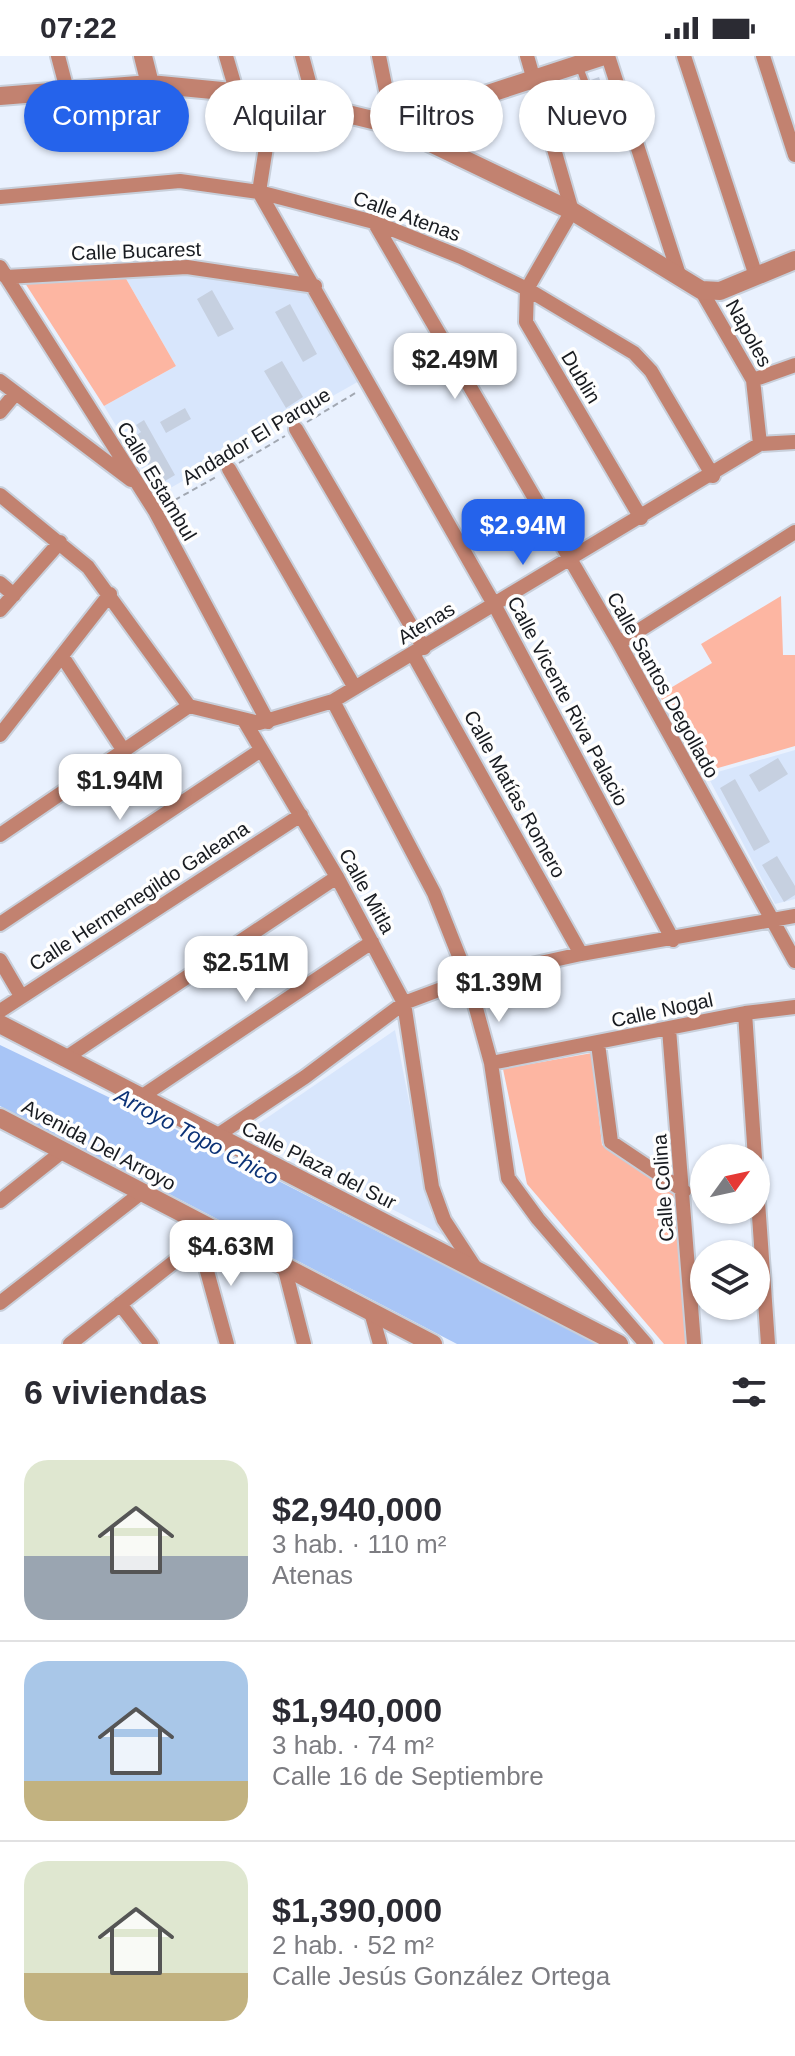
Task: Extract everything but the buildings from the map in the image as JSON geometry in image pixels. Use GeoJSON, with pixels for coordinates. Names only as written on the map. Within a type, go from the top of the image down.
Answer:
{"type":"FeatureCollection","features":[{"type":"Feature","properties":{"kind":"street"},"geometry":{"type":"LineString","coordinates":[[58,56],[64,80]]}},
{"type":"Feature","properties":{"kind":"street"},"geometry":{"type":"LineString","coordinates":[[143,56],[149,80]]}},
{"type":"Feature","properties":{"kind":"street"},"geometry":{"type":"LineString","coordinates":[[226,56],[233,80]]}},
{"type":"Feature","properties":{"kind":"street"},"geometry":{"type":"LineString","coordinates":[[302,56],[308,80]]}},
{"type":"Feature","properties":{"kind":"street"},"geometry":{"type":"LineString","coordinates":[[379,56],[384,80]]}},
{"type":"Feature","properties":{"kind":"street"},"geometry":{"type":"LineString","coordinates":[[527,56],[572,211],[527,289]]}},
{"type":"Feature","properties":{"kind":"street"},"geometry":{"type":"LineString","coordinates":[[503,89],[535,79],[582,74],[606,56],[615,80]]}},
{"type":"Feature","properties":{"kind":"street"},"geometry":{"type":"LineString","coordinates":[[684,56],[756,276]]}},
{"type":"Feature","properties":{"kind":"street"},"geometry":{"type":"LineString","coordinates":[[763,56],[795,155]]}},
{"type":"Feature","properties":{"kind":"street"},"geometry":{"type":"LineString","coordinates":[[0,96],[24,94]]}},
{"type":"Feature","properties":{"kind":"street"},"geometry":{"type":"LineString","coordinates":[[259,192],[265,152]]}},
{"type":"Feature","properties":{"kind":"street"},"geometry":{"type":"LineString","coordinates":[[449,152],[572,211],[701,290],[720,291],[795,260]]}},
{"type":"Feature","properties":{"kind":"street"},"geometry":{"type":"LineString","coordinates":[[639,152],[680,278]]}},
{"type":"Feature","properties":{"kind":"street","name":"Calle Atenas"},"geometry":{"type":"LineString","coordinates":[[0,197],[180,181],[259,192],[374,222],[461,257],[527,289],[617,341],[643,361],[713,476]]}},
{"type":"Feature","properties":{"kind":"street","name":"Calle Vicente Riva Palacio"},"geometry":{"type":"LineString","coordinates":[[259,192],[495,606],[673,940]]}},
{"type":"Feature","properties":{"kind":"street","name":"Calle Santos Degollado"},"geometry":{"type":"LineString","coordinates":[[374,222],[569,562],[619,643],[795,961]]}},
{"type":"Feature","properties":{"kind":"street","name":"Calle Bucarest"},"geometry":{"type":"LineString","coordinates":[[3,272],[187,267],[315,286]]}},
{"type":"Feature","properties":{"kind":"street","name":"Calle Estambul"},"geometry":{"type":"LineString","coordinates":[[3,272],[155,511],[268,722]]}},
{"type":"Feature","properties":{"kind":"street","name":"Dublin"},"geometry":{"type":"LineString","coordinates":[[527,289],[524,315],[530,330],[641,518]]}},
{"type":"Feature","properties":{"kind":"street","name":"Napoles"},"geometry":{"type":"LineString","coordinates":[[701,290],[753,380],[760,444]]}},
{"type":"Feature","properties":{"kind":"street"},"geometry":{"type":"LineString","coordinates":[[753,380],[795,365]]}},
{"type":"Feature","properties":{"kind":"street"},"geometry":{"type":"LineString","coordinates":[[0,381],[137,484]]}},
{"type":"Feature","properties":{"kind":"street"},"geometry":{"type":"LineString","coordinates":[[0,412],[15,394]]}},
{"type":"Feature","properties":{"kind":"street","name":"Calle Matías Romero"},"geometry":{"type":"LineString","coordinates":[[296,429],[581,954]]}},
{"type":"Feature","properties":{"kind":"street"},"geometry":{"type":"LineString","coordinates":[[760,444],[795,442]]}},
{"type":"Feature","properties":{"kind":"street","name":"Atenas"},"geometry":{"type":"LineString","coordinates":[[189,706],[245,722],[268,722],[333,701],[713,476],[760,444]]}},
{"type":"Feature","properties":{"kind":"street"},"geometry":{"type":"LineString","coordinates":[[229,469],[355,688]]}},
{"type":"Feature","properties":{"kind":"street"},"geometry":{"type":"LineString","coordinates":[[0,495],[60,542],[110,594],[189,706],[0,835]]}},
{"type":"Feature","properties":{"kind":"street"},"geometry":{"type":"LineString","coordinates":[[619,643],[795,532]]}},
{"type":"Feature","properties":{"kind":"street"},"geometry":{"type":"LineString","coordinates":[[0,610],[60,542]]}},
{"type":"Feature","properties":{"kind":"street"},"geometry":{"type":"LineString","coordinates":[[0,583],[14,595]]}},
{"type":"Feature","properties":{"kind":"street"},"geometry":{"type":"LineString","coordinates":[[0,735],[110,594]]}},
{"type":"Feature","properties":{"kind":"street"},"geometry":{"type":"LineString","coordinates":[[62,656],[124,751]]}},
{"type":"Feature","properties":{"kind":"street"},"geometry":{"type":"LineString","coordinates":[[333,701],[429,883],[468,979],[491,1063],[511,1184],[646,1344]]}},
{"type":"Feature","properties":{"kind":"street","name":"Calle Mitla"},"geometry":{"type":"LineString","coordinates":[[245,722],[337,877],[404,1003],[432,1187],[444,1220],[478,1271]]}},
{"type":"Feature","properties":{"kind":"street"},"geometry":{"type":"LineString","coordinates":[[0,924],[261,750]]}},
{"type":"Feature","properties":{"kind":"street","name":"Calle Hermenegildo Galeana"},"geometry":{"type":"LineString","coordinates":[[0,1011],[301,815]]}},
{"type":"Feature","properties":{"kind":"street"},"geometry":{"type":"LineString","coordinates":[[64,1059],[337,877]]}},
{"type":"Feature","properties":{"kind":"street"},"geometry":{"type":"LineString","coordinates":[[215,1137],[305,1077],[404,1003],[468,979],[581,954],[795,916]]}},
{"type":"Feature","properties":{"kind":"street"},"geometry":{"type":"LineString","coordinates":[[141,1097],[372,942]]}},
{"type":"Feature","properties":{"kind":"street"},"geometry":{"type":"LineString","coordinates":[[0,960],[21,996]]}},
{"type":"Feature","properties":{"kind":"street","name":"Calle Nogal"},"geometry":{"type":"LineString","coordinates":[[491,1063],[745,1013],[795,1007]]}},
{"type":"Feature","properties":{"kind":"street"},"geometry":{"type":"LineString","coordinates":[[745,1013],[754,1144]]}},
{"type":"Feature","properties":{"kind":"street","name":"Calle Plaza del Sur"},"geometry":{"type":"LineString","coordinates":[[0,1024],[619,1344]]}},
{"type":"Feature","properties":{"kind":"street","name":"Calle Colina"},"geometry":{"type":"LineString","coordinates":[[669,1029],[694,1344]]}},
{"type":"Feature","properties":{"kind":"street"},"geometry":{"type":"LineString","coordinates":[[598,1044],[611,1142],[684,1191]]}},
{"type":"Feature","properties":{"kind":"street","name":"Avenida Del Arroyo"},"geometry":{"type":"LineString","coordinates":[[0,1118],[141,1193],[206,1236],[284,1266],[433,1344]]}},
{"type":"Feature","properties":{"kind":"street"},"geometry":{"type":"LineString","coordinates":[[0,1201],[63,1151]]}},
{"type":"Feature","properties":{"kind":"street"},"geometry":{"type":"LineString","coordinates":[[0,1303],[141,1193]]}},
{"type":"Feature","properties":{"kind":"street"},"geometry":{"type":"LineString","coordinates":[[760,1224],[768,1344]]}},
{"type":"Feature","properties":{"kind":"street"},"geometry":{"type":"LineString","coordinates":[[70,1344],[206,1236],[227,1344]]}},
{"type":"Feature","properties":{"kind":"street"},"geometry":{"type":"LineString","coordinates":[[284,1266],[304,1344]]}},
{"type":"Feature","properties":{"kind":"street"},"geometry":{"type":"LineString","coordinates":[[120,1304],[151,1344]]}},
{"type":"Feature","properties":{"kind":"street"},"geometry":{"type":"LineString","coordinates":[[371,1312],[380,1344]]}},
{"type":"Feature","properties":{"kind":"path","name":"Andador El Parque"},"geometry":{"type":"LineString","coordinates":[[155,511],[371,384]]}},
{"type":"Feature","properties":{"kind":"shaded area"},"geometry":{"type":"Polygon","coordinates":[[[188,276],[311,292],[361,380],[158,495],[104,406],[176,366],[125,277],[188,276]]]}},
{"type":"Feature","properties":{"kind":"shaded area"},"geometry":{"type":"Polygon","coordinates":[[[125,277],[176,366],[104,406],[25,283],[125,277]]]}},
{"type":"Feature","properties":{"kind":"shaded area"},"geometry":{"type":"Polygon","coordinates":[[[781,596],[783,655],[795,655],[795,746],[704,772],[659,695],[712,663],[701,644],[781,596]]]}},
{"type":"Feature","properties":{"kind":"shaded area"},"geometry":{"type":"Polygon","coordinates":[[[795,750],[795,899],[775,904],[707,775],[795,750]]]}},
{"type":"Feature","properties":{"kind":"shaded area"},"geometry":{"type":"Polygon","coordinates":[[[395,1030],[431,1213],[448,1238],[245,1133],[395,1030]]]}},
{"type":"Feature","properties":{"kind":"shaded area"},"geometry":{"type":"Polygon","coordinates":[[[592,1053],[602,1145],[683,1197],[689,1344],[664,1344],[527,1184],[503,1069],[592,1053]]]}},
{"type":"Feature","properties":{"kind":"water"},"geometry":{"type":"Polygon","coordinates":[[[0,1045],[202,1142],[599,1344],[457,1344],[0,1106],[0,1045]]]}},
{"type":"Feature","properties":{"kind":"water label","name":"Arroyo Topo Chico"},"geometry":{"type":"Point","coordinates":[197,1136]}}]}
